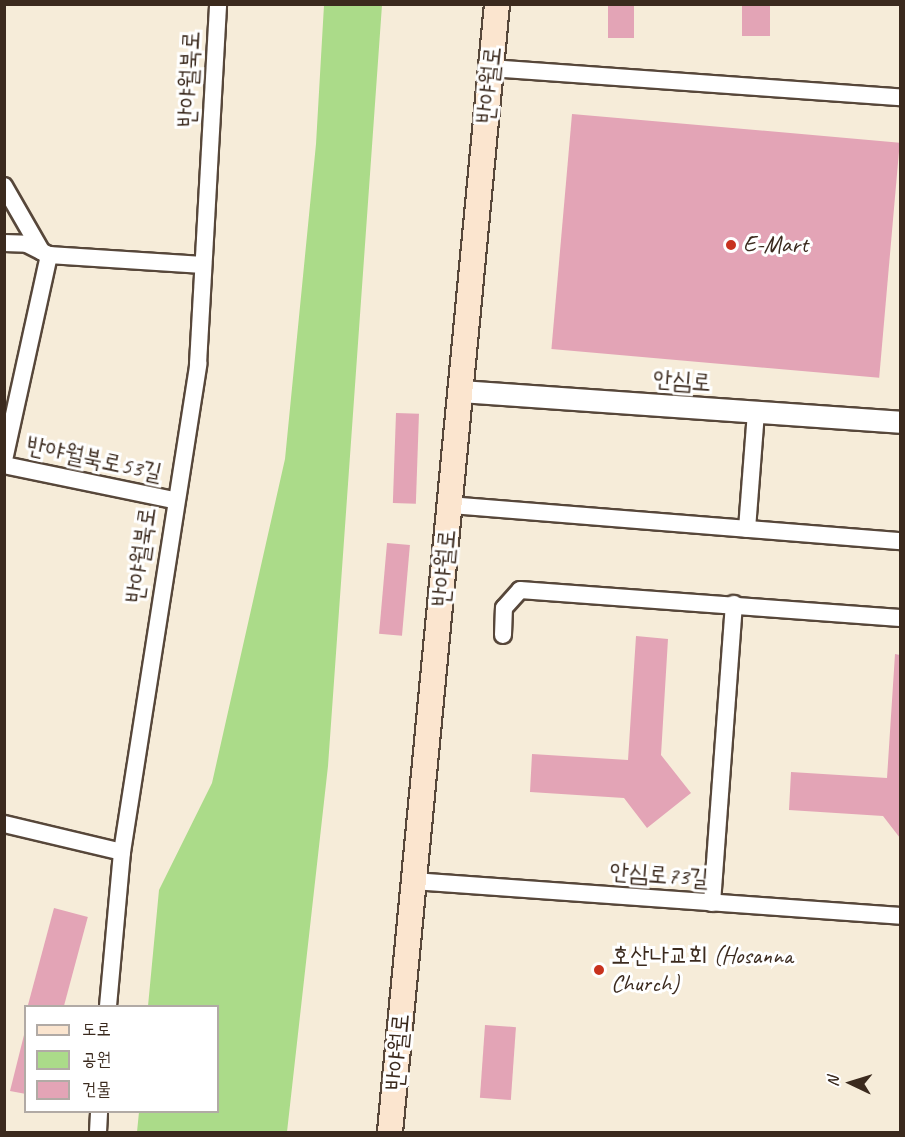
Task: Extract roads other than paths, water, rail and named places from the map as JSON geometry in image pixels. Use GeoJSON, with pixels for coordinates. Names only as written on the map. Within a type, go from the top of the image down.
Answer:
{"type":"FeatureCollection","features":[{"type":"Feature","properties":{"kind":"main road","name":"반야월로"},"geometry":{"type":"LineString","coordinates":[[390,1132],[497,4]]}},
{"type":"Feature","properties":{"kind":"street","name":"반야월북로"},"geometry":{"type":"LineString","coordinates":[[108,1005],[122,852],[173,500],[198,364],[218,4]]}},
{"type":"Feature","properties":{"kind":"street"},"geometry":{"type":"LineString","coordinates":[[491,68],[900,96]]}},
{"type":"Feature","properties":{"kind":"street"},"geometry":{"type":"LineString","coordinates":[[4,186],[46,253]]}},
{"type":"Feature","properties":{"kind":"street"},"geometry":{"type":"LineString","coordinates":[[4,243],[46,253],[203,265]]}},
{"type":"Feature","properties":{"kind":"street","name":"반야월북로53길"},"geometry":{"type":"LineString","coordinates":[[4,460],[46,253]]}},
{"type":"Feature","properties":{"kind":"street","name":"안심로"},"geometry":{"type":"LineString","coordinates":[[460,391],[900,422]]}},
{"type":"Feature","properties":{"kind":"street"},"geometry":{"type":"LineString","coordinates":[[747,529],[756,412]]}},
{"type":"Feature","properties":{"kind":"street","name":"반야월북로53길"},"geometry":{"type":"LineString","coordinates":[[4,465],[173,500]]}},
{"type":"Feature","properties":{"kind":"street"},"geometry":{"type":"LineString","coordinates":[[450,506],[900,541]]}},
{"type":"Feature","properties":{"kind":"street"},"geometry":{"type":"LineString","coordinates":[[503,634],[504,608],[520,590],[900,618]]}},
{"type":"Feature","properties":{"kind":"street"},"geometry":{"type":"LineString","coordinates":[[712,903],[734,604]]}},
{"type":"Feature","properties":{"kind":"street"},"geometry":{"type":"LineString","coordinates":[[4,824],[122,852]]}},
{"type":"Feature","properties":{"kind":"street","name":"안심로73길"},"geometry":{"type":"LineString","coordinates":[[414,881],[900,916]]}},
{"type":"Feature","properties":{"kind":"street"},"geometry":{"type":"LineString","coordinates":[[98,1132],[99,1113]]}},
{"type":"Feature","properties":{"kind":"place","name":"E-Mart"},"geometry":{"type":"Point","coordinates":[731,245]}},
{"type":"Feature","properties":{"kind":"place","name":"호산나교회 (Hosanna Church)"},"geometry":{"type":"Point","coordinates":[599,970]}}]}
